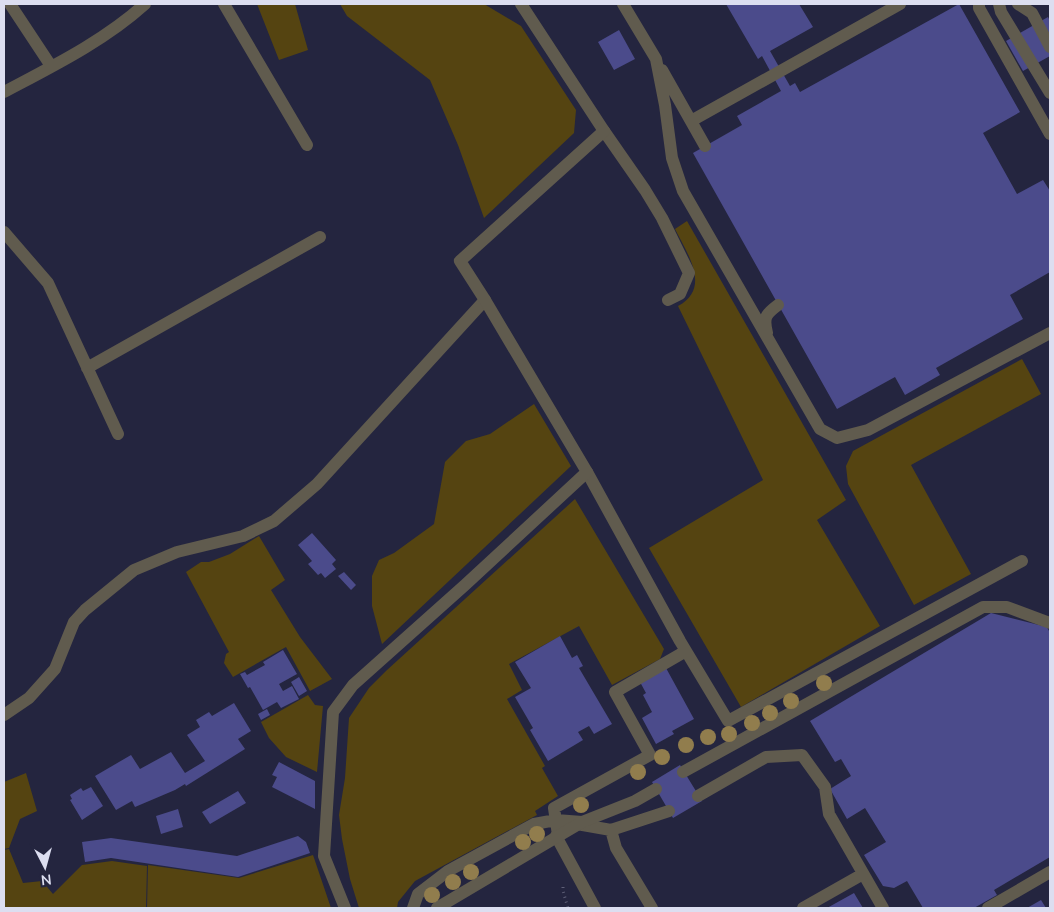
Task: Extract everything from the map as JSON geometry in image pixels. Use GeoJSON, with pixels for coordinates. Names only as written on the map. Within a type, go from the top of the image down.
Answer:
{"type":"FeatureCollection","features":[{"type":"Feature","properties":{"kind":"street"},"geometry":{"type":"LineString","coordinates":[[10,4],[51,66]]}},
{"type":"Feature","properties":{"kind":"street"},"geometry":{"type":"LineString","coordinates":[[4,92],[89,46],[132,16],[145,4]]}},
{"type":"Feature","properties":{"kind":"street"},"geometry":{"type":"LineString","coordinates":[[224,4],[307,145]]}},
{"type":"Feature","properties":{"kind":"street"},"geometry":{"type":"LineString","coordinates":[[521,4],[645,190],[662,218],[690,273],[680,294],[668,300]]}},
{"type":"Feature","properties":{"kind":"street"},"geometry":{"type":"LineString","coordinates":[[623,4],[705,146]]}},
{"type":"Feature","properties":{"kind":"street"},"geometry":{"type":"LineString","coordinates":[[691,121],[900,4]]}},
{"type":"Feature","properties":{"kind":"street"},"geometry":{"type":"LineString","coordinates":[[979,4],[979,8],[1050,134]]}},
{"type":"Feature","properties":{"kind":"street"},"geometry":{"type":"LineString","coordinates":[[999,4],[1001,12],[1050,93]]}},
{"type":"Feature","properties":{"kind":"street"},"geometry":{"type":"LineString","coordinates":[[1018,4],[1032,13],[1050,47]]}},
{"type":"Feature","properties":{"kind":"street"},"geometry":{"type":"LineString","coordinates":[[656,60],[665,105],[672,158],[683,191],[820,429],[837,438],[868,430],[1050,333]]}},
{"type":"Feature","properties":{"kind":"street"},"geometry":{"type":"LineString","coordinates":[[604,131],[460,261],[587,472],[686,651],[728,721],[1022,561]]}},
{"type":"Feature","properties":{"kind":"street"},"geometry":{"type":"LineString","coordinates":[[4,232],[48,284],[118,434]]}},
{"type":"Feature","properties":{"kind":"street"},"geometry":{"type":"LineString","coordinates":[[87,368],[320,238]]}},
{"type":"Feature","properties":{"kind":"street"},"geometry":{"type":"LineString","coordinates":[[4,715],[29,698],[55,669],[74,622],[85,610],[134,570],[177,552],[243,536],[274,521],[303,496],[324,476],[485,300]]}},
{"type":"Feature","properties":{"kind":"street"},"geometry":{"type":"LineString","coordinates":[[770,342],[764,322],[768,313],[778,305]]}},
{"type":"Feature","properties":{"kind":"street"},"geometry":{"type":"LineString","coordinates":[[345,908],[324,856],[333,712],[353,685],[587,472]]}},
{"type":"Feature","properties":{"kind":"street"},"geometry":{"type":"LineString","coordinates":[[684,772],[983,607],[1007,607],[1050,623]]}},
{"type":"Feature","properties":{"kind":"street"},"geometry":{"type":"LineString","coordinates":[[595,908],[557,836],[554,808],[650,755],[615,692],[686,651]]}},
{"type":"Feature","properties":{"kind":"street"},"geometry":{"type":"LineString","coordinates":[[698,796],[766,757],[802,755],[825,787],[829,814],[883,908]]}},
{"type":"Feature","properties":{"kind":"street"},"geometry":{"type":"LineString","coordinates":[[437,908],[580,823],[656,789]]}},
{"type":"Feature","properties":{"kind":"street"},"geometry":{"type":"LineString","coordinates":[[413,908],[418,894],[448,871],[534,824],[556,820],[611,830],[669,811]]}},
{"type":"Feature","properties":{"kind":"street"},"geometry":{"type":"LineString","coordinates":[[611,830],[616,848],[652,908]]}},
{"type":"Feature","properties":{"kind":"street"},"geometry":{"type":"LineString","coordinates":[[988,908],[1050,872]]}},
{"type":"Feature","properties":{"kind":"street"},"geometry":{"type":"LineString","coordinates":[[803,908],[862,874]]}},
{"type":"Feature","properties":{"kind":"shaded area"},"geometry":{"type":"Polygon","coordinates":[[[257,4],[295,4],[308,50],[279,60],[257,4]]]}},
{"type":"Feature","properties":{"kind":"shaded area"},"geometry":{"type":"Polygon","coordinates":[[[340,4],[484,4],[521,26],[576,110],[574,133],[484,218],[458,145],[430,80],[347,16],[340,4]]]}},
{"type":"Feature","properties":{"kind":"shaded area"},"geometry":{"type":"Polygon","coordinates":[[[687,221],[846,500],[817,520],[880,626],[741,707],[649,548],[763,480],[678,306],[688,299],[694,290],[694,270],[675,229],[687,221]]]}},
{"type":"Feature","properties":{"kind":"shaded area"},"geometry":{"type":"Polygon","coordinates":[[[1022,359],[1041,394],[911,465],[971,574],[914,605],[848,484],[846,466],[853,451],[1022,359]]]}},
{"type":"Feature","properties":{"kind":"shaded area"},"geometry":{"type":"Polygon","coordinates":[[[534,404],[571,466],[382,644],[372,606],[372,576],[379,560],[394,553],[434,524],[445,462],[466,441],[490,434],[534,404]]]}},
{"type":"Feature","properties":{"kind":"shaded area"},"geometry":{"type":"Polygon","coordinates":[[[575,499],[664,649],[660,659],[612,685],[579,626],[509,664],[522,690],[507,699],[545,766],[542,768],[558,796],[535,811],[537,815],[415,881],[398,902],[397,908],[359,908],[350,879],[339,815],[345,778],[349,718],[369,688],[387,670],[575,499]]]}},
{"type":"Feature","properties":{"kind":"shaded area"},"geometry":{"type":"Polygon","coordinates":[[[259,536],[285,580],[271,590],[300,637],[332,679],[310,691],[286,647],[233,677],[224,663],[226,654],[229,652],[186,572],[201,562],[209,562],[230,554],[259,536]]]}},
{"type":"Feature","properties":{"kind":"shaded area"},"geometry":{"type":"Polygon","coordinates":[[[308,695],[315,705],[323,706],[317,772],[286,757],[269,738],[261,722],[308,695]]]}},
{"type":"Feature","properties":{"kind":"shaded area"},"geometry":{"type":"Polygon","coordinates":[[[26,773],[37,811],[20,819],[9,848],[4,849],[4,782],[26,773]]]}},
{"type":"Feature","properties":{"kind":"shaded area"},"geometry":{"type":"Polygon","coordinates":[[[9,849],[23,883],[42,881],[53,894],[82,865],[112,861],[147,866],[146,908],[4,908],[4,850],[9,849]]]}},
{"type":"Feature","properties":{"kind":"shaded area"},"geometry":{"type":"Polygon","coordinates":[[[313,855],[331,908],[147,908],[148,865],[239,878],[313,855]]]}},
{"type":"Feature","properties":{"kind":"building"},"geometry":{"type":"Polygon","coordinates":[[[726,4],[799,4],[813,27],[770,51],[790,86],[795,83],[800,92],[959,4],[1020,112],[983,133],[1017,194],[1043,180],[1050,191],[1050,272],[1010,295],[1023,319],[936,368],[940,375],[905,395],[895,377],[837,409],[693,153],[742,125],[737,116],[781,91],[762,56],[758,59],[726,4]]]}},
{"type":"Feature","properties":{"kind":"building"},"geometry":{"type":"Polygon","coordinates":[[[1048,17],[1050,21],[1050,56],[1023,71],[1006,41],[1048,17]]]}},
{"type":"Feature","properties":{"kind":"building"},"geometry":{"type":"Polygon","coordinates":[[[619,30],[635,59],[614,70],[598,42],[619,30]]]}},
{"type":"Feature","properties":{"kind":"building"},"geometry":{"type":"Polygon","coordinates":[[[312,533],[336,560],[332,564],[336,569],[325,578],[321,573],[318,575],[308,564],[312,561],[298,545],[312,533]]]}},
{"type":"Feature","properties":{"kind":"building"},"geometry":{"type":"Polygon","coordinates":[[[344,572],[356,585],[351,590],[338,576],[344,572]]]}},
{"type":"Feature","properties":{"kind":"building"},"geometry":{"type":"Polygon","coordinates":[[[991,613],[1047,627],[1050,633],[1050,857],[994,890],[997,895],[974,908],[923,908],[907,881],[894,888],[883,886],[864,855],[886,842],[865,808],[847,819],[830,789],[851,776],[841,759],[835,762],[810,721],[991,613]]]}},
{"type":"Feature","properties":{"kind":"building"},"geometry":{"type":"Polygon","coordinates":[[[560,636],[572,658],[577,655],[583,666],[579,668],[612,724],[594,734],[589,726],[578,732],[583,740],[548,761],[530,730],[533,728],[515,697],[531,688],[515,662],[560,636]]]}},
{"type":"Feature","properties":{"kind":"building"},"geometry":{"type":"Polygon","coordinates":[[[283,650],[297,674],[279,684],[283,691],[292,686],[299,699],[281,708],[277,702],[263,710],[240,674],[245,672],[247,675],[265,665],[263,662],[283,650]]]}},
{"type":"Feature","properties":{"kind":"building"},"geometry":{"type":"Polygon","coordinates":[[[666,668],[694,719],[672,731],[674,734],[656,744],[642,718],[652,712],[643,695],[646,693],[640,682],[666,668]]]}},
{"type":"Feature","properties":{"kind":"building"},"geometry":{"type":"Polygon","coordinates":[[[299,677],[307,691],[299,696],[291,682],[299,677]]]}},
{"type":"Feature","properties":{"kind":"building"},"geometry":{"type":"Polygon","coordinates":[[[234,703],[251,731],[238,739],[245,749],[186,786],[185,784],[135,807],[132,801],[116,810],[95,776],[131,755],[140,769],[171,752],[185,773],[205,761],[187,735],[200,727],[196,720],[209,712],[212,716],[234,703]]]}},
{"type":"Feature","properties":{"kind":"building"},"geometry":{"type":"Polygon","coordinates":[[[267,709],[270,715],[261,720],[258,714],[267,709]]]}},
{"type":"Feature","properties":{"kind":"building"},"geometry":{"type":"Polygon","coordinates":[[[279,762],[315,781],[315,809],[272,787],[277,777],[272,775],[279,762]]]}},
{"type":"Feature","properties":{"kind":"building"},"geometry":{"type":"Polygon","coordinates":[[[680,765],[702,801],[673,818],[652,782],[680,765]]]}},
{"type":"Feature","properties":{"kind":"building"},"geometry":{"type":"Polygon","coordinates":[[[91,787],[103,806],[82,820],[70,800],[72,799],[70,795],[81,788],[83,791],[91,787]]]}},
{"type":"Feature","properties":{"kind":"building"},"geometry":{"type":"Polygon","coordinates":[[[238,791],[246,803],[210,824],[202,812],[238,791]]]}},
{"type":"Feature","properties":{"kind":"building"},"geometry":{"type":"Polygon","coordinates":[[[178,809],[183,827],[161,834],[156,816],[178,809]]]}},
{"type":"Feature","properties":{"kind":"building"},"geometry":{"type":"Polygon","coordinates":[[[298,836],[306,842],[310,853],[238,877],[111,858],[85,862],[82,842],[111,838],[237,856],[298,836]]]}},
{"type":"Feature","properties":{"kind":"building"},"geometry":{"type":"Polygon","coordinates":[[[854,893],[863,908],[827,908],[854,893]]]}},
{"type":"Feature","properties":{"kind":"building"},"geometry":{"type":"Polygon","coordinates":[[[1041,900],[1046,908],[1027,908],[1041,900]]]}}]}
